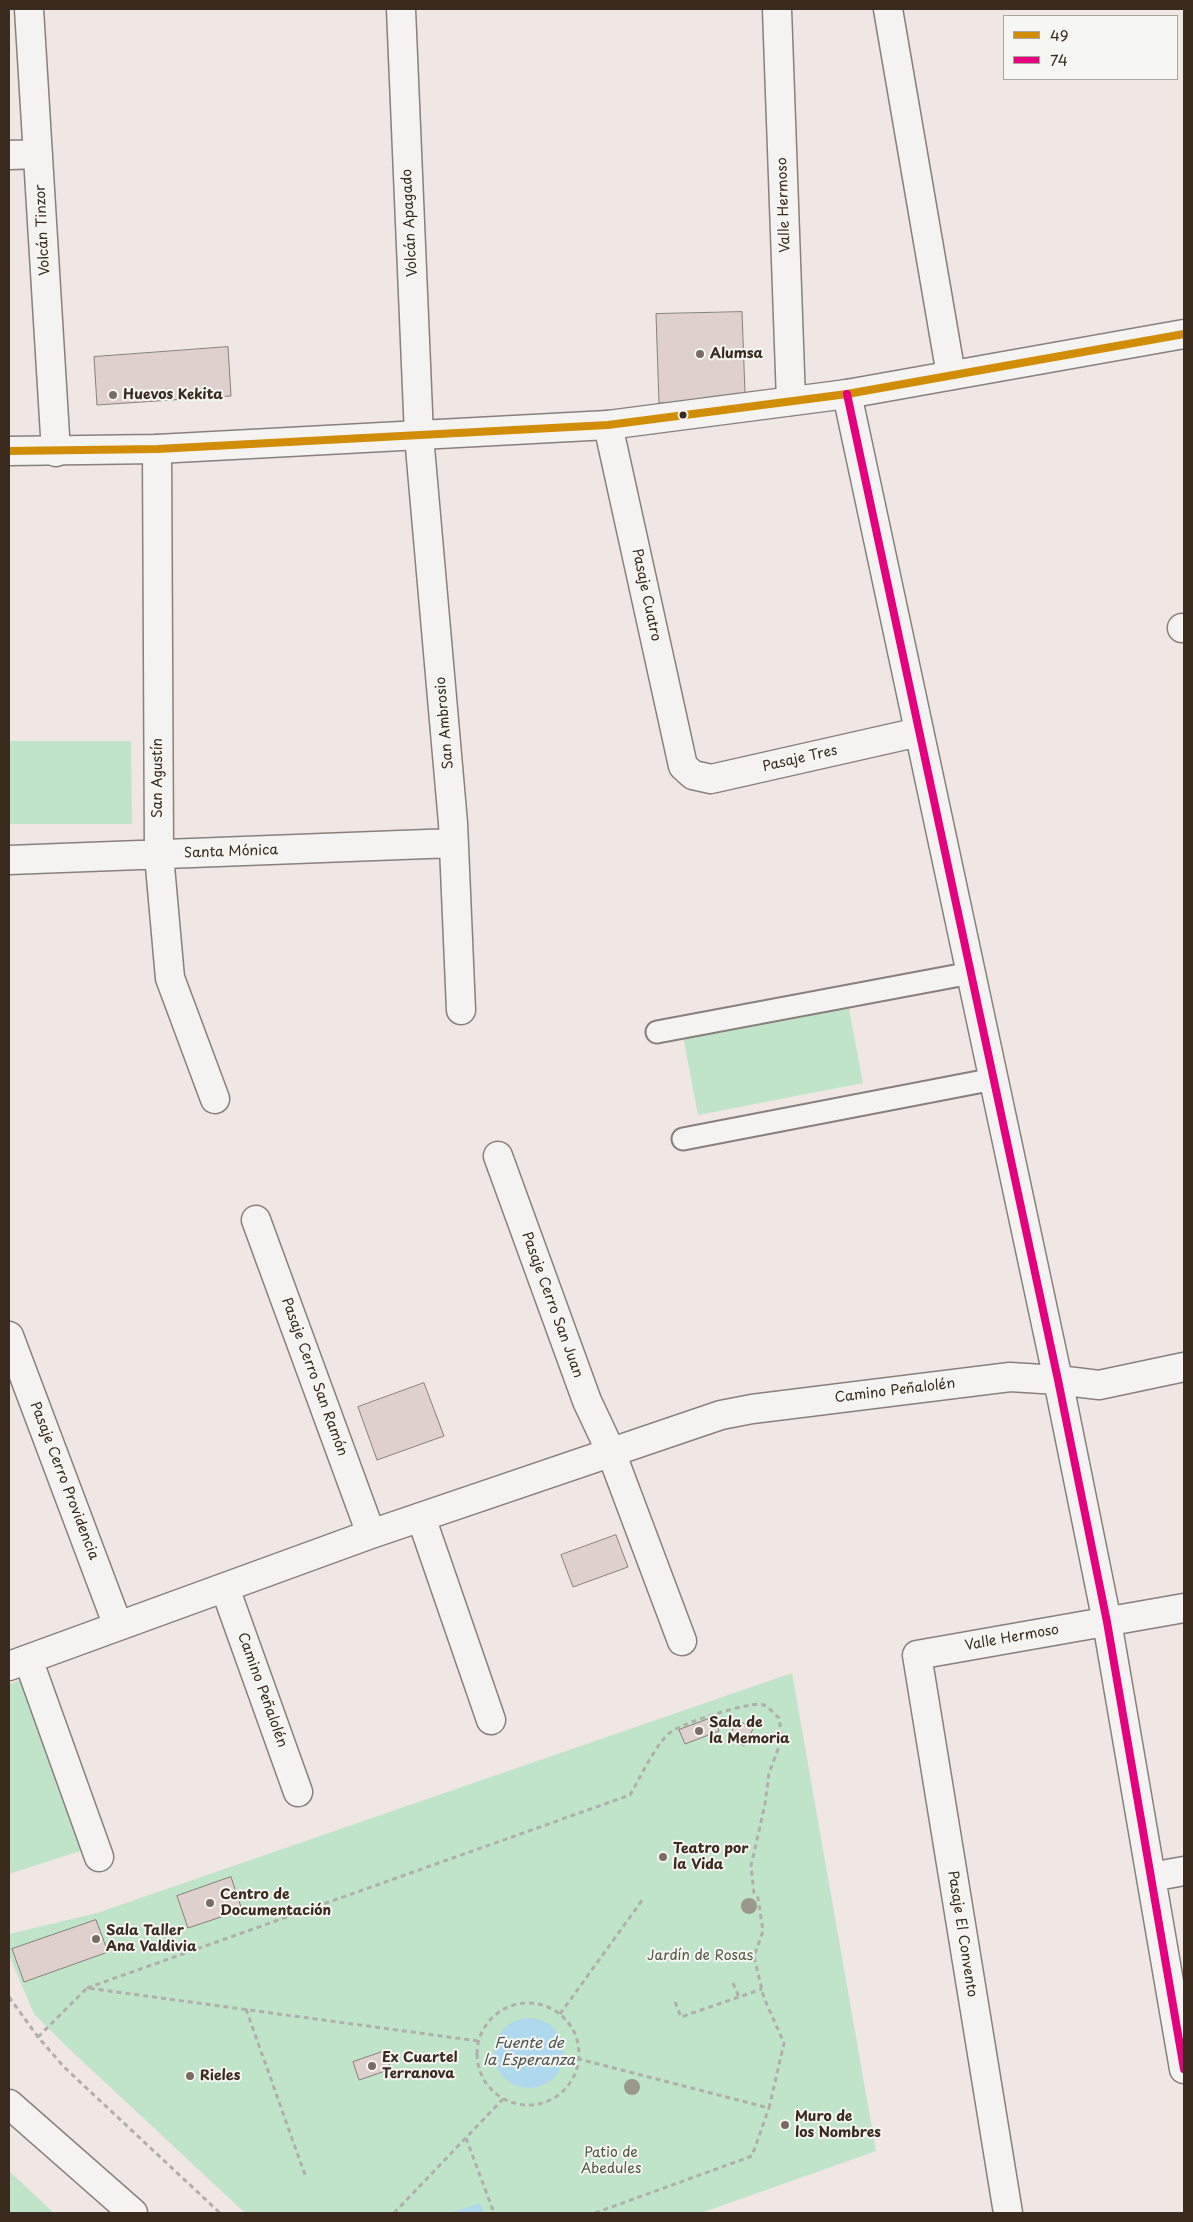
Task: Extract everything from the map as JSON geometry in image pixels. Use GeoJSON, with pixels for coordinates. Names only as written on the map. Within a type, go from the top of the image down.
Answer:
{"type":"FeatureCollection","features":[{"type":"Feature","properties":{"kind":"street","name":"Volcán Tinzor"},"geometry":{"type":"LineString","coordinates":[[30,9],[56,452]]}},
{"type":"Feature","properties":{"kind":"street","name":"Volcán Apagado"},"geometry":{"type":"LineString","coordinates":[[400,9],[419,436]]}},
{"type":"Feature","properties":{"kind":"street","name":"Valle Hermoso"},"geometry":{"type":"LineString","coordinates":[[777,9],[791,401]]}},
{"type":"Feature","properties":{"kind":"street"},"geometry":{"type":"LineString","coordinates":[[888,9],[951,375]]}},
{"type":"Feature","properties":{"kind":"street"},"geometry":{"type":"LineString","coordinates":[[9,155],[38,154]]}},
{"type":"Feature","properties":{"kind":"street"},"geometry":{"type":"LineString","coordinates":[[9,452],[157,449],[608,425],[847,394],[1184,334]]}},
{"type":"Feature","properties":{"kind":"street"},"geometry":{"type":"LineString","coordinates":[[847,394],[1058,1380],[1107,1622],[1184,2069]]}},
{"type":"Feature","properties":{"kind":"street","name":"Pasaje Cuatro"},"geometry":{"type":"LineString","coordinates":[[608,425],[683,766]]}},
{"type":"Feature","properties":{"kind":"street","name":"San Ambrosio"},"geometry":{"type":"LineString","coordinates":[[419,436],[453,813],[461,1010]]}},
{"type":"Feature","properties":{"kind":"street","name":"San Agustín"},"geometry":{"type":"LineString","coordinates":[[157,449],[159,855],[170,978],[215,1099]]}},
{"type":"Feature","properties":{"kind":"street","name":"Pasaje Tres"},"geometry":{"type":"LineString","coordinates":[[683,766],[693,775],[711,779],[919,732]]}},
{"type":"Feature","properties":{"kind":"street","name":"Santa Mónica"},"geometry":{"type":"LineString","coordinates":[[9,860],[453,843]]}},
{"type":"Feature","properties":{"kind":"street","name":"Pasaje Cerro San Juan"},"geometry":{"type":"LineString","coordinates":[[498,1156],[588,1401],[611,1452]]}},
{"type":"Feature","properties":{"kind":"street","name":"Pasaje Cerro San Ramón"},"geometry":{"type":"LineString","coordinates":[[256,1220],[371,1534]]}},
{"type":"Feature","properties":{"kind":"street","name":"Pasaje Cerro Providencia"},"geometry":{"type":"LineString","coordinates":[[9,1336],[118,1626]]}},
{"type":"Feature","properties":{"kind":"street","name":"Camino Peñalolén"},"geometry":{"type":"LineString","coordinates":[[99,1857],[18,1663],[371,1534],[721,1415],[752,1409],[1010,1377],[1099,1385],[1184,1367]]}},
{"type":"Feature","properties":{"kind":"street"},"geometry":{"type":"LineString","coordinates":[[611,1452],[682,1641]]}},
{"type":"Feature","properties":{"kind":"street"},"geometry":{"type":"LineString","coordinates":[[421,1517],[491,1720]]}},
{"type":"Feature","properties":{"kind":"street","name":"Camino Peñalolén"},"geometry":{"type":"LineString","coordinates":[[225,1588],[298,1792]]}},
{"type":"Feature","properties":{"kind":"street","name":"Valle Hermoso"},"geometry":{"type":"LineString","coordinates":[[917,1655],[1184,1608]]}},
{"type":"Feature","properties":{"kind":"street","name":"Pasaje El Convento"},"geometry":{"type":"LineString","coordinates":[[917,1655],[1008,2213]]}},
{"type":"Feature","properties":{"kind":"street"},"geometry":{"type":"LineString","coordinates":[[1151,1877],[1184,1871]]}},
{"type":"Feature","properties":{"kind":"street"},"geometry":{"type":"LineString","coordinates":[[10,2106],[133,2213]]}},
{"type":"Feature","properties":{"kind":"lane"},"geometry":{"type":"LineString","coordinates":[[657,1032],[971,973]]}},
{"type":"Feature","properties":{"kind":"lane"},"geometry":{"type":"LineString","coordinates":[[683,1139],[994,1080]]}},
{"type":"Feature","properties":{"kind":"path"},"geometry":{"type":"LineString","coordinates":[[38,2037],[87,1988],[630,1795],[655,1751],[672,1731],[723,1711],[748,1705],[764,1705],[779,1718],[782,1739],[769,1773],[765,1804],[751,1866],[754,1893],[758,1898],[762,1931],[754,1958],[762,1989],[784,2043],[769,2108],[752,2156],[595,2213]]}},
{"type":"Feature","properties":{"kind":"path"},"geometry":{"type":"LineString","coordinates":[[560,2014],[643,1899]]}},
{"type":"Feature","properties":{"kind":"path"},"geometry":{"type":"LineString","coordinates":[[734,1983],[739,1998]]}},
{"type":"Feature","properties":{"kind":"path"},"geometry":{"type":"LineString","coordinates":[[87,1988],[478,2041]]}},
{"type":"Feature","properties":{"kind":"path"},"geometry":{"type":"LineString","coordinates":[[675,2002],[681,2018],[762,1989]]}},
{"type":"Feature","properties":{"kind":"path"},"geometry":{"type":"LineString","coordinates":[[9,1997],[38,2037],[64,2068],[220,2213]]}},
{"type":"Feature","properties":{"kind":"path"},"geometry":{"type":"LineString","coordinates":[[529,2002],[545,2005],[560,2014],[572,2026],[579,2042],[580,2059],[575,2076],[566,2090],[552,2100],[536,2105],[520,2105],[503,2099],[490,2088],[481,2074],[477,2058],[478,2041],[485,2025],[497,2013],[512,2005],[529,2002]]}},
{"type":"Feature","properties":{"kind":"path"},"geometry":{"type":"LineString","coordinates":[[246,2009],[305,2175]]}},
{"type":"Feature","properties":{"kind":"path"},"geometry":{"type":"LineString","coordinates":[[580,2059],[769,2108]]}},
{"type":"Feature","properties":{"kind":"path"},"geometry":{"type":"LineString","coordinates":[[394,2213],[503,2099]]}},
{"type":"Feature","properties":{"kind":"path"},"geometry":{"type":"LineString","coordinates":[[466,2138],[494,2213]]}},
{"type":"Feature","properties":{"kind":"green space"},"geometry":{"type":"Polygon","coordinates":[[[9,741],[131,741],[132,824],[9,824],[9,741]]]}},
{"type":"Feature","properties":{"kind":"green space"},"geometry":{"type":"Polygon","coordinates":[[[848,1004],[863,1083],[698,1115],[683,1036],[848,1004]]]}},
{"type":"Feature","properties":{"kind":"green space"},"geometry":{"type":"Polygon","coordinates":[[[792,1673],[876,2151],[701,2213],[245,2213],[34,2014],[9,1955],[9,1934],[97,1913],[792,1673]]]}},
{"type":"Feature","properties":{"kind":"green space"},"geometry":{"type":"Polygon","coordinates":[[[23,1679],[83,1850],[9,1874],[9,1684],[23,1679]]]}},
{"type":"Feature","properties":{"kind":"green space"},"geometry":{"type":"Polygon","coordinates":[[[9,2171],[54,2213],[9,2213],[9,2171]]]}},
{"type":"Feature","properties":{"kind":"water","name":"Fuente de la Esperanza"},"geometry":{"type":"Polygon","coordinates":[[[529,2018],[542,2021],[554,2028],[561,2040],[564,2053],[561,2066],[554,2078],[542,2085],[529,2088],[516,2085],[504,2078],[497,2066],[494,2053],[497,2040],[504,2028],[516,2021],[529,2018]]]}},
{"type":"Feature","properties":{"kind":"water"},"geometry":{"type":"Polygon","coordinates":[[[480,2203],[484,2213],[450,2213],[480,2203]]]}},
{"type":"Feature","properties":{"kind":"building","name":"Alumsa"},"geometry":{"type":"Polygon","coordinates":[[[742,312],[745,393],[733,401],[659,403],[656,314],[742,312]]]}},
{"type":"Feature","properties":{"kind":"building"},"geometry":{"type":"Polygon","coordinates":[[[228,347],[231,396],[97,405],[94,357],[228,347]]]}},
{"type":"Feature","properties":{"kind":"building"},"geometry":{"type":"Polygon","coordinates":[[[424,1383],[444,1436],[377,1460],[358,1407],[424,1383]]]}},
{"type":"Feature","properties":{"kind":"building"},"geometry":{"type":"Polygon","coordinates":[[[616,1535],[628,1567],[573,1587],[561,1555],[616,1535]]]}},
{"type":"Feature","properties":{"kind":"building","name":"Sala de la Memoria"},"geometry":{"type":"Polygon","coordinates":[[[714,1717],[719,1731],[685,1744],[679,1730],[714,1717]]]}},
{"type":"Feature","properties":{"kind":"building"},"geometry":{"type":"Polygon","coordinates":[[[738,1720],[753,1729],[744,1746],[729,1737],[738,1720]]]}},
{"type":"Feature","properties":{"kind":"building","name":"Centro de Documentación"},"geometry":{"type":"Polygon","coordinates":[[[231,1877],[242,1910],[188,1928],[177,1896],[231,1877]]]}},
{"type":"Feature","properties":{"kind":"building"},"geometry":{"type":"Polygon","coordinates":[[[96,1920],[108,1952],[24,1982],[12,1949],[96,1920]]]}},
{"type":"Feature","properties":{"kind":"building","name":"Ex Cuartel Terranova"},"geometry":{"type":"Polygon","coordinates":[[[385,2051],[391,2069],[359,2080],[353,2062],[385,2051]]]}},
{"type":"Feature","properties":{"kind":"transit line","name":"49"},"geometry":{"type":"LineString","coordinates":[[9,451],[157,449],[608,425],[847,394],[1184,334]]}},
{"type":"Feature","properties":{"kind":"transit line","name":"74"},"geometry":{"type":"LineString","coordinates":[[847,394],[1058,1380],[1107,1622],[1184,2069]]}},
{"type":"Feature","properties":{"kind":"place","name":"Alumsa"},"geometry":{"type":"Point","coordinates":[700,354]}},
{"type":"Feature","properties":{"kind":"place","name":"Huevos Kekita"},"geometry":{"type":"Point","coordinates":[113,395]}},
{"type":"Feature","properties":{"kind":"place","name":"Sala de la Memoria"},"geometry":{"type":"Point","coordinates":[699,1731]}},
{"type":"Feature","properties":{"kind":"place","name":"Teatro por la Vida"},"geometry":{"type":"Point","coordinates":[663,1857]}},
{"type":"Feature","properties":{"kind":"place","name":"Centro de Documentación"},"geometry":{"type":"Point","coordinates":[210,1903]}},
{"type":"Feature","properties":{"kind":"place","name":"Sala Taller Ana Valdivia"},"geometry":{"type":"Point","coordinates":[96,1939]}},
{"type":"Feature","properties":{"kind":"place","name":"Ex Cuartel Terranova"},"geometry":{"type":"Point","coordinates":[372,2066]}},
{"type":"Feature","properties":{"kind":"place","name":"Rieles"},"geometry":{"type":"Point","coordinates":[190,2076]}},
{"type":"Feature","properties":{"kind":"place","name":"Muro de los Nombres"},"geometry":{"type":"Point","coordinates":[785,2125]}},
{"type":"Feature","properties":{"kind":"park label","name":"Jardín de Rosas"},"geometry":{"type":"Point","coordinates":[700,1956]}},
{"type":"Feature","properties":{"kind":"park label","name":"Patio de Abedules"},"geometry":{"type":"Point","coordinates":[611,2162]}}]}
